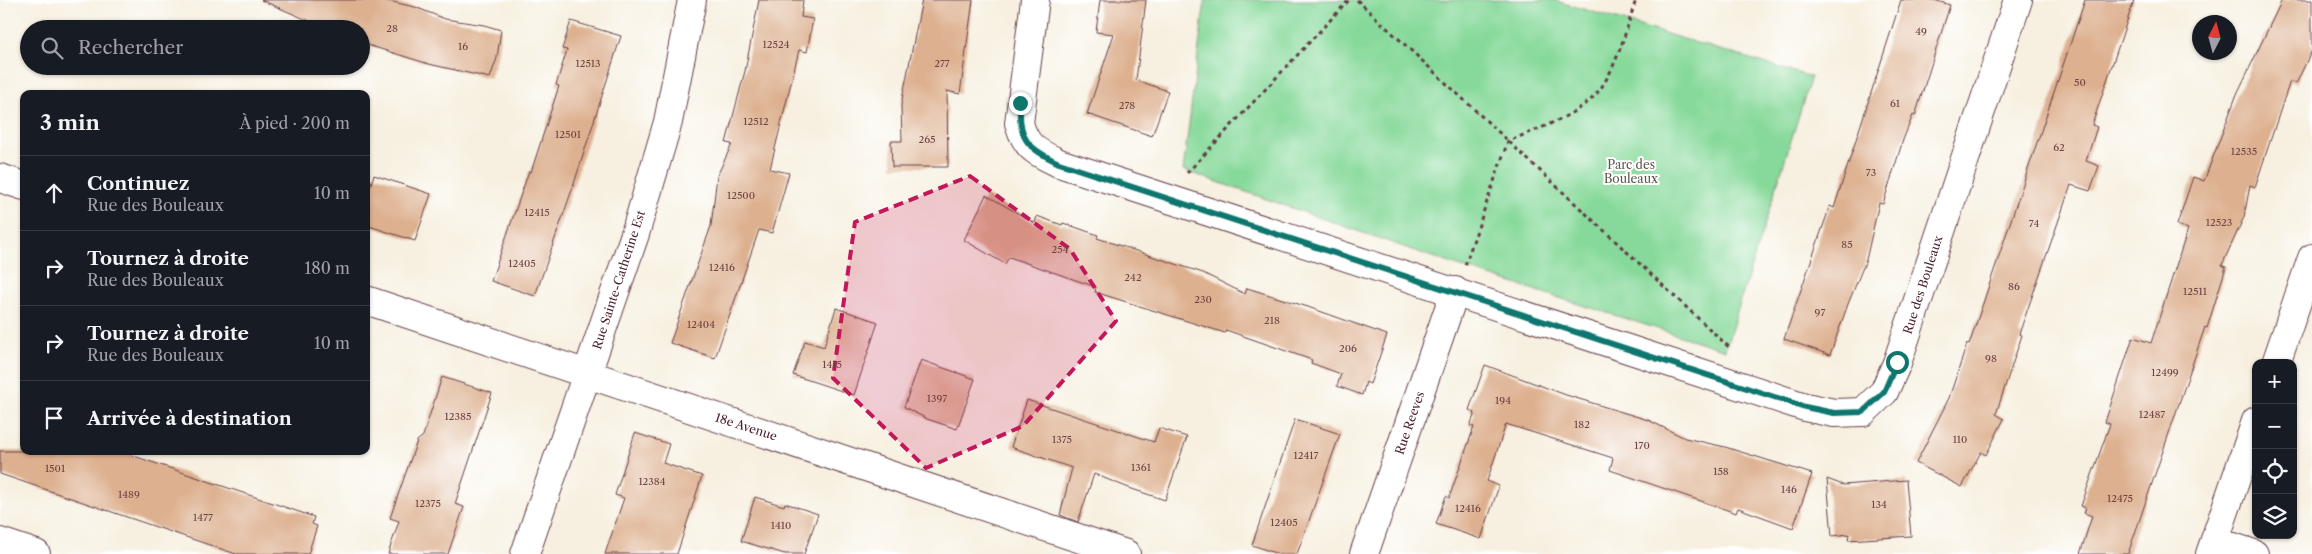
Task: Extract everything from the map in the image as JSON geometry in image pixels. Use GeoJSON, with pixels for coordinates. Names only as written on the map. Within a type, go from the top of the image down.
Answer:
{"type":"FeatureCollection","features":[{"type":"Feature","properties":{"kind":"street","name":"Rue Sainte-Catherine Est"},"geometry":{"type":"LineString","coordinates":[[525,554],[635,234],[668,122],[692,0]]}},
{"type":"Feature","properties":{"kind":"street","name":"Rue des Bouleaux"},"geometry":{"type":"LineString","coordinates":[[1035,0],[1020,103],[1019,123],[1024,139],[1038,153],[1059,163],[1805,407],[1834,413],[1863,412],[1884,392],[1897,362],[2018,0]]}},
{"type":"Feature","properties":{"kind":"street"},"geometry":{"type":"LineString","coordinates":[[0,178],[20,185]]}},
{"type":"Feature","properties":{"kind":"street"},"geometry":{"type":"LineString","coordinates":[[2277,359],[2312,258]]}},
{"type":"Feature","properties":{"kind":"street","name":"Rue Reeves"},"geometry":{"type":"LineString","coordinates":[[1364,554],[1455,291]]}},
{"type":"Feature","properties":{"kind":"street","name":"18e Avenue"},"geometry":{"type":"LineString","coordinates":[[370,301],[1126,554]]}},
{"type":"Feature","properties":{"kind":"street"},"geometry":{"type":"LineString","coordinates":[[2252,432],[2212,547],[2254,554]]}},
{"type":"Feature","properties":{"kind":"street"},"geometry":{"type":"LineString","coordinates":[[0,542],[36,554]]}},
{"type":"Feature","properties":{"kind":"path"},"geometry":{"type":"LineString","coordinates":[[1164,197],[1348,0]]}},
{"type":"Feature","properties":{"kind":"path"},"geometry":{"type":"LineString","coordinates":[[1357,0],[1736,354]]}},
{"type":"Feature","properties":{"kind":"path"},"geometry":{"type":"LineString","coordinates":[[1455,291],[1508,141],[1550,124],[1586,104],[1603,84],[1616,58],[1636,0]]}},
{"type":"Feature","properties":{"kind":"highlighted area"},"geometry":{"type":"Polygon","coordinates":[[[970,176],[1070,249],[1116,321],[1023,426],[926,468],[833,378],[855,222],[970,176]]]}},
{"type":"Feature","properties":{"kind":"green space","name":"Parc des Bouleaux"},"geometry":{"type":"Polygon","coordinates":[[[1205,0],[1553,0],[1811,77],[1725,350],[1461,267],[1183,170],[1205,0]]]}},
{"type":"Feature","properties":{"kind":"building"},"geometry":{"type":"Polygon","coordinates":[[[261,0],[384,0],[415,7],[445,19],[484,25],[501,30],[497,58],[490,78],[429,64],[370,46],[370,20],[307,20],[261,0]]]}},
{"type":"Feature","properties":{"kind":"building"},"geometry":{"type":"Polygon","coordinates":[[[759,0],[803,0],[801,17],[813,19],[807,52],[799,50],[770,169],[789,173],[772,233],[759,230],[715,358],[670,343],[711,226],[717,176],[732,144],[726,143],[745,71],[759,0]]]}},
{"type":"Feature","properties":{"kind":"building"},"geometry":{"type":"Polygon","coordinates":[[[922,0],[973,0],[960,94],[947,91],[948,167],[892,167],[891,141],[902,141],[901,105],[922,0]]]}},
{"type":"Feature","properties":{"kind":"building"},"geometry":{"type":"Polygon","coordinates":[[[1100,0],[1146,0],[1136,80],[1168,91],[1152,136],[1087,114],[1114,34],[1096,32],[1100,0]]]}},
{"type":"Feature","properties":{"kind":"building"},"geometry":{"type":"Polygon","coordinates":[[[1901,0],[1934,0],[1950,5],[1915,116],[1913,115],[1903,140],[1883,204],[1879,203],[1866,260],[1830,355],[1784,339],[1830,206],[1834,208],[1901,0]]]}},
{"type":"Feature","properties":{"kind":"building"},"geometry":{"type":"Polygon","coordinates":[[[2085,0],[2134,0],[2092,125],[2097,127],[2086,161],[2099,166],[2090,191],[2071,185],[2019,334],[2022,335],[1996,414],[2004,419],[1986,455],[1981,452],[1962,487],[1916,463],[1949,398],[1967,344],[1969,345],[2085,0]]]}},
{"type":"Feature","properties":{"kind":"building"},"geometry":{"type":"Polygon","coordinates":[[[2282,0],[2312,0],[2312,50],[2296,84],[2290,81],[2255,187],[2250,185],[2244,217],[2222,265],[2226,267],[2207,328],[2205,327],[2128,554],[2080,554],[2092,516],[2084,513],[2086,508],[2081,506],[2110,424],[2105,422],[2133,337],[2151,343],[2188,229],[2177,225],[2193,177],[2204,181],[2237,94],[2282,0]]]}},
{"type":"Feature","properties":{"kind":"building"},"geometry":{"type":"Polygon","coordinates":[[[571,21],[621,36],[573,187],[535,296],[491,281],[529,171],[531,172],[559,86],[556,85],[567,50],[562,49],[571,21]]]}},
{"type":"Feature","properties":{"kind":"building"},"geometry":{"type":"Polygon","coordinates":[[[374,175],[431,194],[415,241],[370,226],[370,186],[374,175]]]}},
{"type":"Feature","properties":{"kind":"building"},"geometry":{"type":"Polygon","coordinates":[[[986,195],[1035,223],[1037,216],[1062,225],[1063,223],[1098,235],[1097,238],[1203,273],[1245,294],[1247,288],[1387,335],[1370,384],[1366,382],[1362,395],[1337,386],[1341,374],[1311,363],[1312,360],[1226,330],[1225,333],[1095,292],[1096,287],[1009,257],[1005,264],[964,240],[986,195]]]}},
{"type":"Feature","properties":{"kind":"building"},"geometry":{"type":"Polygon","coordinates":[[[836,308],[878,322],[854,395],[793,375],[805,341],[824,347],[836,308]]]}},
{"type":"Feature","properties":{"kind":"building"},"geometry":{"type":"Polygon","coordinates":[[[921,360],[975,379],[957,429],[927,419],[904,407],[921,360]]]}},
{"type":"Feature","properties":{"kind":"building"},"geometry":{"type":"Polygon","coordinates":[[[1485,365],[1566,395],[1648,420],[1685,438],[1725,447],[1812,474],[1793,528],[1738,508],[1736,513],[1610,470],[1613,458],[1506,424],[1487,481],[1499,486],[1481,539],[1436,524],[1446,496],[1449,498],[1474,427],[1470,426],[1475,413],[1469,410],[1485,365]]]}},
{"type":"Feature","properties":{"kind":"building"},"geometry":{"type":"Polygon","coordinates":[[[442,377],[492,393],[455,504],[464,507],[448,554],[388,554],[399,521],[390,518],[417,441],[423,436],[442,377]]]}},
{"type":"Feature","properties":{"kind":"building"},"geometry":{"type":"Polygon","coordinates":[[[1027,400],[1154,442],[1159,428],[1187,437],[1165,500],[1094,474],[1078,522],[1060,515],[1072,468],[1011,447],[1027,400]]]}},
{"type":"Feature","properties":{"kind":"building"},"geometry":{"type":"Polygon","coordinates":[[[1295,419],[1340,434],[1297,554],[1278,554],[1252,545],[1295,419]]]}},
{"type":"Feature","properties":{"kind":"building"},"geometry":{"type":"Polygon","coordinates":[[[635,433],[669,444],[663,463],[702,476],[677,554],[605,554],[624,498],[615,495],[635,433]]]}},
{"type":"Feature","properties":{"kind":"building"},"geometry":{"type":"Polygon","coordinates":[[[0,451],[20,451],[20,455],[131,455],[314,517],[312,524],[317,526],[308,554],[236,554],[0,474],[0,451]]]}},
{"type":"Feature","properties":{"kind":"building"},"geometry":{"type":"Polygon","coordinates":[[[1827,479],[1843,485],[1906,480],[1911,536],[1848,540],[1849,534],[1832,536],[1827,479]]]}},
{"type":"Feature","properties":{"kind":"building"},"geometry":{"type":"Polygon","coordinates":[[[755,497],[784,506],[785,503],[818,514],[804,554],[785,554],[741,541],[755,497]]]}},
{"type":"Feature","properties":{"kind":"route"},"geometry":{"type":"LineString","coordinates":[[1020,103],[1019,123],[1024,139],[1038,153],[1059,163],[1805,407],[1834,413],[1863,412],[1884,392],[1897,362]]}}]}
